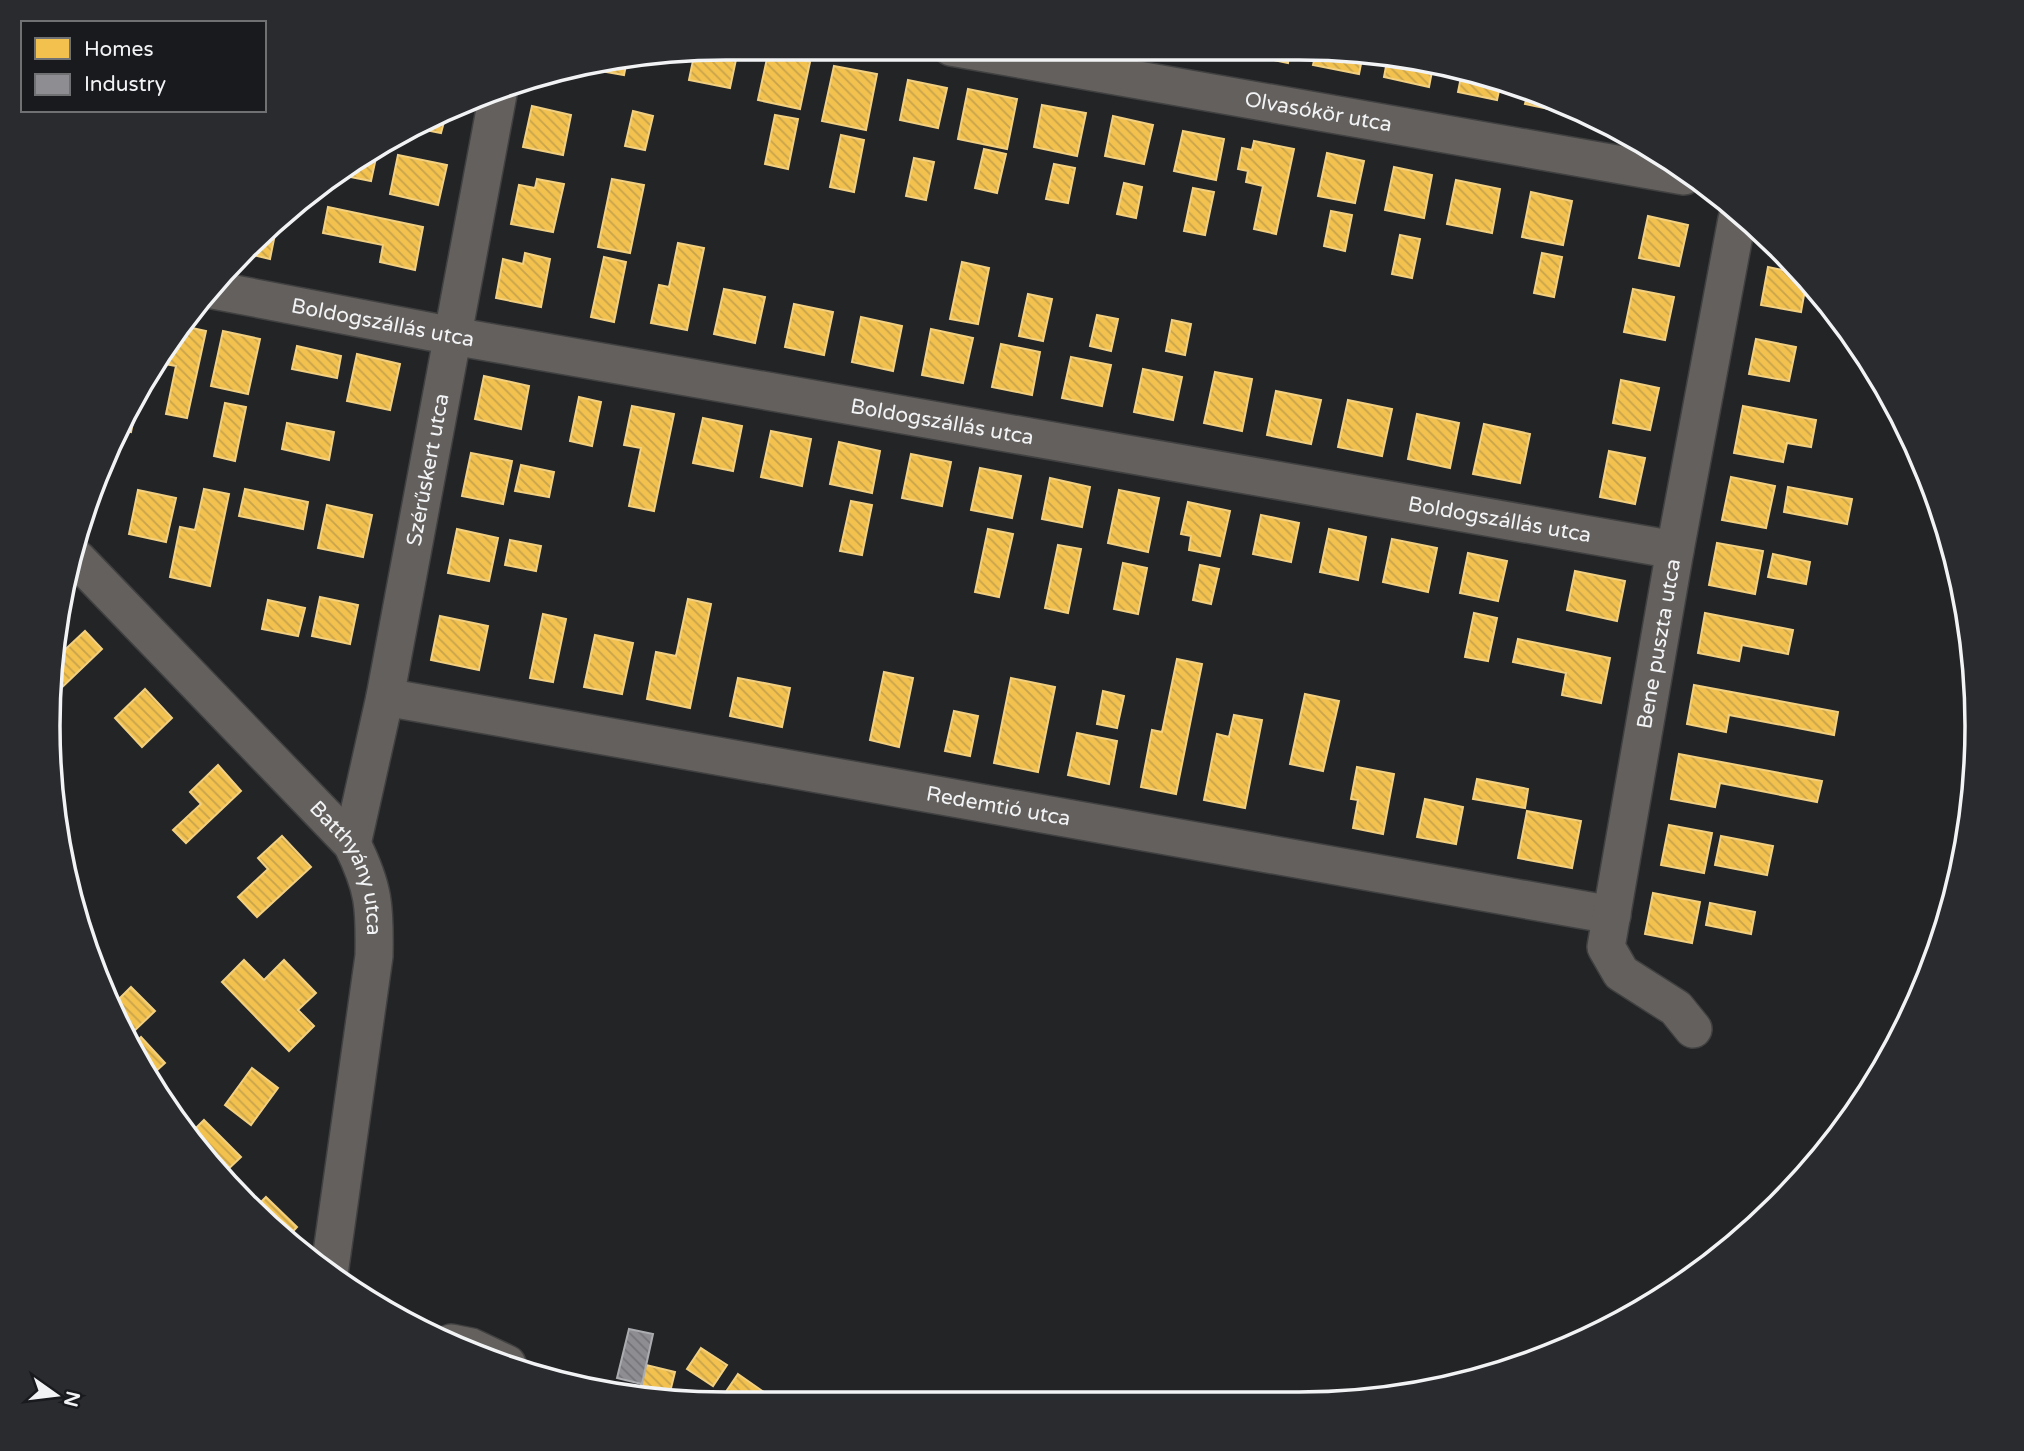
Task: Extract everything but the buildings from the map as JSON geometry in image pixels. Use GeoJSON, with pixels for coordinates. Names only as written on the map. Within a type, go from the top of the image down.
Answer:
{"type":"FeatureCollection","features":[{"type":"Feature","properties":{"kind":"street","name":"Olvasókör utca"},"geometry":{"type":"LineString","coordinates":[[1025,60],[1672,174]]}},
{"type":"Feature","properties":{"kind":"street","name":"Szérűskert utca"},"geometry":{"type":"LineString","coordinates":[[352,844],[385,697],[497,100]]}},
{"type":"Feature","properties":{"kind":"street","name":"Bene puszta utca"},"geometry":{"type":"LineString","coordinates":[[1693,1029],[1676,1007],[1621,973],[1606,947],[1675,550],[1736,223]]}},
{"type":"Feature","properties":{"kind":"street","name":"Boldogszállás utca"},"geometry":{"type":"LineString","coordinates":[[221,291],[453,335],[1675,550]]}},
{"type":"Feature","properties":{"kind":"street","name":"Batthyány utca"},"geometry":{"type":"LineString","coordinates":[[80,562],[352,844],[367,873],[375,911],[374,956],[331,1262]]}},
{"type":"Feature","properties":{"kind":"street","name":"Redemtió utca"},"geometry":{"type":"LineString","coordinates":[[385,697],[1612,915]]}}]}
